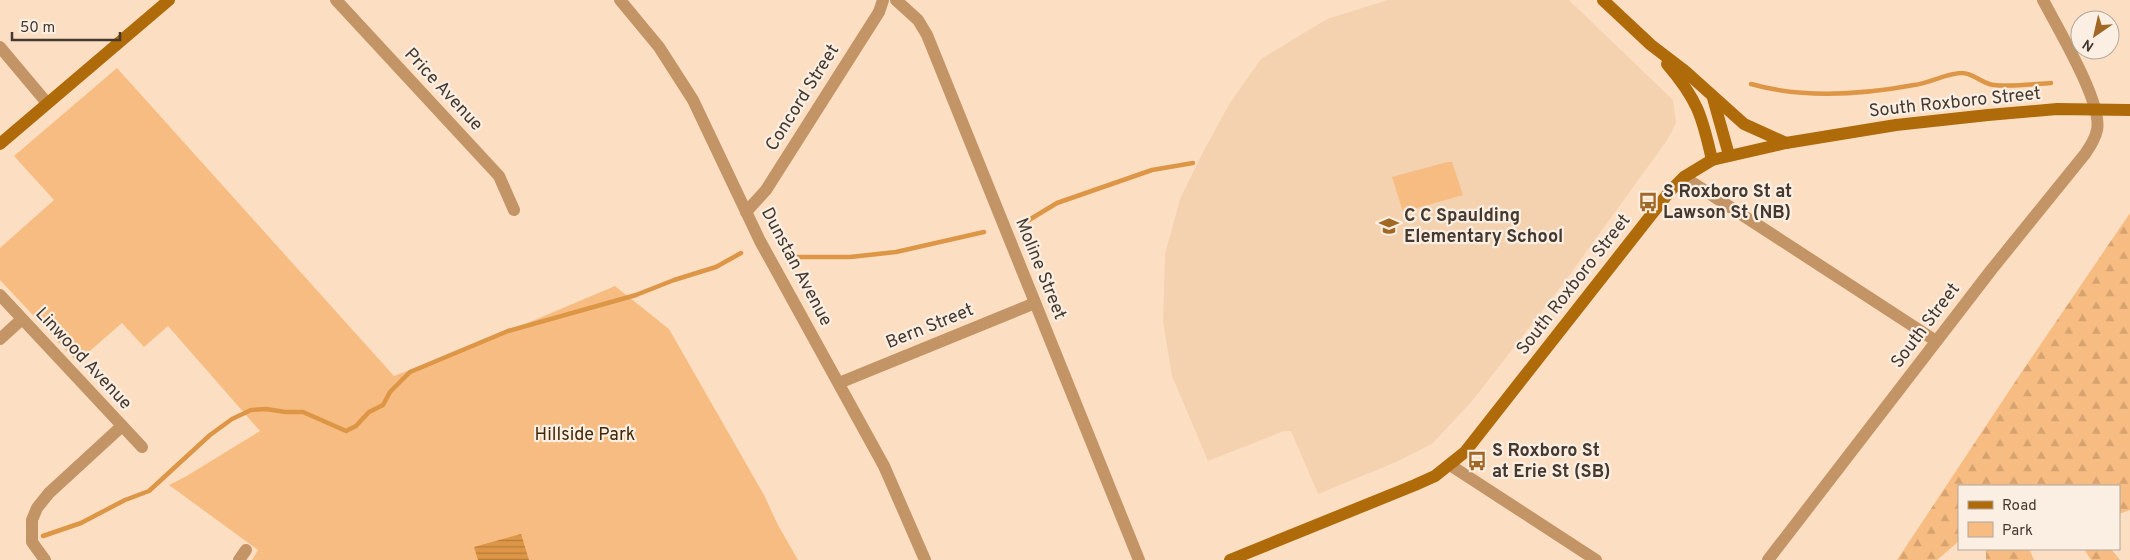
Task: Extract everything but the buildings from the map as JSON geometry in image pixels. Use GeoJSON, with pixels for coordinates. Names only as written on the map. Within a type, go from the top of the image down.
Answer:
{"type":"FeatureCollection","features":[{"type":"Feature","properties":{"kind":"street"},"geometry":{"type":"LineString","coordinates":[[0,144],[169,0]]}},
{"type":"Feature","properties":{"kind":"street","name":"Price Avenue"},"geometry":{"type":"LineString","coordinates":[[336,0],[499,176],[514,210]]}},
{"type":"Feature","properties":{"kind":"street","name":"Dunstan Avenue"},"geometry":{"type":"LineString","coordinates":[[620,0],[660,47],[693,100],[768,256],[884,466],[925,560]]}},
{"type":"Feature","properties":{"kind":"street","name":"Concord Street"},"geometry":{"type":"LineString","coordinates":[[746,212],[766,190],[880,12],[883,0]]}},
{"type":"Feature","properties":{"kind":"street","name":"Moline Street"},"geometry":{"type":"LineString","coordinates":[[896,0],[918,20],[927,35],[1139,560]]}},
{"type":"Feature","properties":{"kind":"street"},"geometry":{"type":"LineString","coordinates":[[1604,0],[1651,45],[1744,124],[1786,143]]}},
{"type":"Feature","properties":{"kind":"street"},"geometry":{"type":"LineString","coordinates":[[2043,0],[2076,63],[2096,108]]}},
{"type":"Feature","properties":{"kind":"street"},"geometry":{"type":"LineString","coordinates":[[1651,45],[1679,78],[1696,104],[1705,128],[1712,160]]}},
{"type":"Feature","properties":{"kind":"street"},"geometry":{"type":"LineString","coordinates":[[0,47],[47,103]]}},
{"type":"Feature","properties":{"kind":"street"},"geometry":{"type":"LineString","coordinates":[[1713,98],[1729,155]]}},
{"type":"Feature","properties":{"kind":"street","name":"South Roxboro Street"},"geometry":{"type":"LineString","coordinates":[[1230,560],[1415,485],[1435,476],[1450,465],[1465,452],[1670,191],[1684,177],[1712,160],[1786,143],[1896,124],[2028,112],[2096,108],[2130,110]]}},
{"type":"Feature","properties":{"kind":"street","name":"South Street"},"geometry":{"type":"LineString","coordinates":[[1768,560],[1992,269],[2085,154],[2098,129],[2096,108]]}},
{"type":"Feature","properties":{"kind":"street"},"geometry":{"type":"LineString","coordinates":[[1684,177],[1936,341]]}},
{"type":"Feature","properties":{"kind":"street","name":"Linwood Avenue"},"geometry":{"type":"LineString","coordinates":[[0,295],[142,447]]}},
{"type":"Feature","properties":{"kind":"street","name":"Bern Street"},"geometry":{"type":"LineString","coordinates":[[838,383],[1035,303]]}},
{"type":"Feature","properties":{"kind":"street"},"geometry":{"type":"LineString","coordinates":[[0,339],[22,319]]}},
{"type":"Feature","properties":{"kind":"street"},"geometry":{"type":"LineString","coordinates":[[45,560],[34,548],[31,534],[32,520],[37,508],[49,493],[122,426]]}},
{"type":"Feature","properties":{"kind":"street"},"geometry":{"type":"LineString","coordinates":[[1450,465],[1596,560]]}},
{"type":"Feature","properties":{"kind":"shaded area","name":"C C Spaulding Elementary School"},"geometry":{"type":"Polygon","coordinates":[[[1388,0],[1569,0],[1673,100],[1676,123],[1668,139],[1563,284],[1473,400],[1432,444],[1396,462],[1318,494],[1291,431],[1284,431],[1208,461],[1172,376],[1163,321],[1165,254],[1180,199],[1200,158],[1228,106],[1261,59],[1327,19],[1388,0]]]}},
{"type":"Feature","properties":{"kind":"shaded area"},"geometry":{"type":"Polygon","coordinates":[[[521,534],[529,560],[478,560],[474,547],[521,534]]]}},
{"type":"Feature","properties":{"kind":"green space","name":"Hillside Park"},"geometry":{"type":"Polygon","coordinates":[[[117,68],[394,376],[485,341],[615,286],[669,329],[764,495],[798,560],[252,560],[258,550],[169,485],[260,431],[168,326],[144,347],[122,323],[77,362],[0,280],[0,248],[54,200],[14,156],[117,68]]]}},
{"type":"Feature","properties":{"kind":"green space"},"geometry":{"type":"Polygon","coordinates":[[[1452,162],[1463,195],[1403,212],[1392,177],[1452,162]]]}},
{"type":"Feature","properties":{"kind":"green space"},"geometry":{"type":"Polygon","coordinates":[[[2130,213],[2130,510],[2120,514],[2120,485],[1958,485],[1958,542],[1937,560],[1897,560],[2130,213]]]}},
{"type":"Feature","properties":{"kind":"green space"},"geometry":{"type":"Polygon","coordinates":[[[1986,550],[2031,550],[2034,560],[1986,560],[1986,550]]]}},
{"type":"Feature","properties":{"kind":"green space"},"geometry":{"type":"Polygon","coordinates":[[[2085,550],[2112,550],[2120,560],[2091,560],[2085,550]]]}},
{"type":"Feature","properties":{"kind":"waterway"},"geometry":{"type":"LineString","coordinates":[[1751,84],[1771,89],[1812,94],[1853,93],[1920,84],[1962,73],[1994,85],[2015,86],[2051,83]]}},
{"type":"Feature","properties":{"kind":"waterway"},"geometry":{"type":"LineString","coordinates":[[1024,223],[1057,203],[1152,170],[1193,163]]}},
{"type":"Feature","properties":{"kind":"waterway"},"geometry":{"type":"LineString","coordinates":[[796,257],[850,257],[896,252],[984,232]]}},
{"type":"Feature","properties":{"kind":"waterway"},"geometry":{"type":"LineString","coordinates":[[43,536],[81,523],[125,500],[149,491],[210,435],[232,419],[251,410],[266,409],[303,412],[346,431],[356,426],[369,412],[383,405],[390,392],[410,372],[508,331],[636,295],[674,280],[716,267],[741,253]]}},
{"type":"Feature","properties":{"kind":"place","name":"S Roxboro St at Lawson St (NB)"},"geometry":{"type":"Point","coordinates":[1648,202]}},
{"type":"Feature","properties":{"kind":"place","name":"C C Spaulding Elementary School"},"geometry":{"type":"Point","coordinates":[1389,226]}},
{"type":"Feature","properties":{"kind":"place","name":"S Roxboro St at Erie St (SB)"},"geometry":{"type":"Point","coordinates":[1477,461]}}]}
